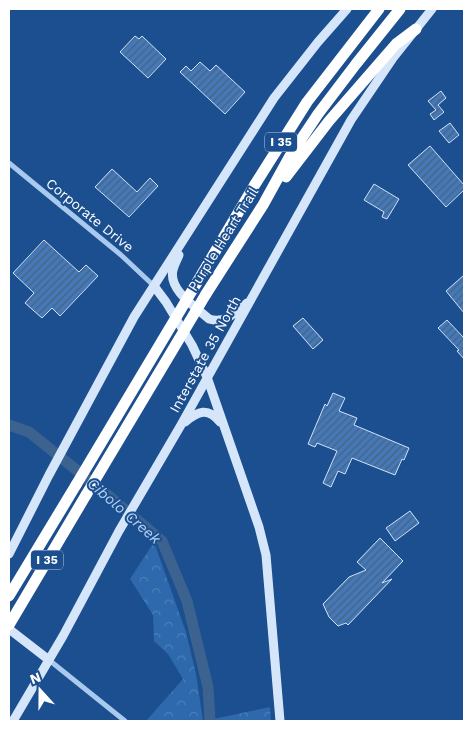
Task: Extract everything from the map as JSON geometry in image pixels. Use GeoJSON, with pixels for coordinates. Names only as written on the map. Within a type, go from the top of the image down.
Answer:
{"type":"FeatureCollection","features":[{"type":"Feature","properties":{"kind":"highway","name":"Purple Heart Trail"},"geometry":{"type":"LineString","coordinates":[[9,596],[259,178],[308,102],[379,9]]}},
{"type":"Feature","properties":{"kind":"highway","name":"Purple Heart Trail"},"geometry":{"type":"LineString","coordinates":[[9,627],[206,294],[263,206],[290,156],[318,114],[400,9]]}},
{"type":"Feature","properties":{"kind":"highway"},"geometry":{"type":"LineString","coordinates":[[263,206],[324,127],[396,44],[416,29]]}},
{"type":"Feature","properties":{"kind":"main road"},"geometry":{"type":"LineString","coordinates":[[9,554],[134,317],[274,98],[347,9]]}},
{"type":"Feature","properties":{"kind":"main road","name":"Interstate 35 North"},"geometry":{"type":"LineString","coordinates":[[13,721],[351,120],[393,58],[432,9]]}},
{"type":"Feature","properties":{"kind":"main road"},"geometry":{"type":"LineString","coordinates":[[189,232],[173,270],[173,281],[177,289],[209,319],[215,321],[225,320],[251,299]]}},
{"type":"Feature","properties":{"kind":"main road"},"geometry":{"type":"LineString","coordinates":[[154,286],[188,338],[207,377],[259,527],[266,556],[280,721]]}},
{"type":"Feature","properties":{"kind":"main road"},"geometry":{"type":"LineString","coordinates":[[181,425],[192,416],[207,412],[214,415],[224,426]]}},
{"type":"Feature","properties":{"kind":"main road"},"geometry":{"type":"LineString","coordinates":[[9,627],[49,660]]}},
{"type":"Feature","properties":{"kind":"street","name":"Corporate Drive"},"geometry":{"type":"LineString","coordinates":[[9,163],[121,255],[154,286]]}},
{"type":"Feature","properties":{"kind":"street"},"geometry":{"type":"LineString","coordinates":[[49,660],[124,721]]}},
{"type":"Feature","properties":{"kind":"green space"},"geometry":{"type":"Polygon","coordinates":[[[154,542],[186,632],[196,674],[203,721],[146,721],[183,679],[168,654],[154,641],[153,615],[130,579],[154,542]]]}},
{"type":"Feature","properties":{"kind":"green space"},"geometry":{"type":"Polygon","coordinates":[[[270,707],[271,721],[204,721],[270,707]]]}},
{"type":"Feature","properties":{"kind":"building"},"geometry":{"type":"Polygon","coordinates":[[[135,36],[139,39],[142,36],[166,59],[148,78],[120,52],[135,36]]]}},
{"type":"Feature","properties":{"kind":"building"},"geometry":{"type":"Polygon","coordinates":[[[200,62],[210,71],[216,65],[245,92],[225,114],[180,72],[186,66],[191,71],[200,62]]]}},
{"type":"Feature","properties":{"kind":"building"},"geometry":{"type":"Polygon","coordinates":[[[441,91],[446,98],[438,105],[444,112],[434,120],[430,114],[436,110],[428,101],[441,91]]]}},
{"type":"Feature","properties":{"kind":"building"},"geometry":{"type":"Polygon","coordinates":[[[450,123],[459,135],[449,143],[439,131],[450,123]]]}},
{"type":"Feature","properties":{"kind":"building"},"geometry":{"type":"Polygon","coordinates":[[[430,146],[464,185],[464,190],[446,207],[408,165],[430,146]]]}},
{"type":"Feature","properties":{"kind":"building"},"geometry":{"type":"Polygon","coordinates":[[[112,169],[137,192],[150,178],[158,186],[129,217],[95,187],[112,169]]]}},
{"type":"Feature","properties":{"kind":"building"},"geometry":{"type":"Polygon","coordinates":[[[374,184],[399,199],[387,219],[382,217],[384,212],[364,200],[374,184]]]}},
{"type":"Feature","properties":{"kind":"building"},"geometry":{"type":"Polygon","coordinates":[[[44,240],[79,272],[86,265],[98,276],[60,316],[52,308],[42,318],[25,303],[34,293],[13,273],[44,240]]]}},
{"type":"Feature","properties":{"kind":"building"},"geometry":{"type":"Polygon","coordinates":[[[464,275],[464,313],[446,291],[464,275]]]}},
{"type":"Feature","properties":{"kind":"building"},"geometry":{"type":"Polygon","coordinates":[[[303,318],[323,340],[313,349],[293,326],[303,318]]]}},
{"type":"Feature","properties":{"kind":"building"},"geometry":{"type":"Polygon","coordinates":[[[447,320],[464,338],[464,359],[457,351],[459,350],[438,328],[447,320]]]}},
{"type":"Feature","properties":{"kind":"building"},"geometry":{"type":"Polygon","coordinates":[[[333,393],[345,398],[339,411],[357,418],[354,425],[409,448],[395,475],[352,458],[345,474],[338,471],[331,487],[323,483],[337,451],[317,443],[315,447],[308,444],[325,404],[327,406],[333,393]]]}},
{"type":"Feature","properties":{"kind":"building"},"geometry":{"type":"Polygon","coordinates":[[[410,511],[419,523],[395,541],[386,528],[410,511]]]}},
{"type":"Feature","properties":{"kind":"building"},"geometry":{"type":"Polygon","coordinates":[[[380,538],[403,561],[382,583],[392,579],[348,625],[346,623],[338,626],[329,617],[323,604],[349,577],[366,570],[357,562],[380,538]]]}},
{"type":"Feature","properties":{"kind":"waterway","name":"Cibolo Creek"},"geometry":{"type":"LineString","coordinates":[[9,425],[29,432],[162,541],[187,601],[208,687],[210,721]]}}]}
